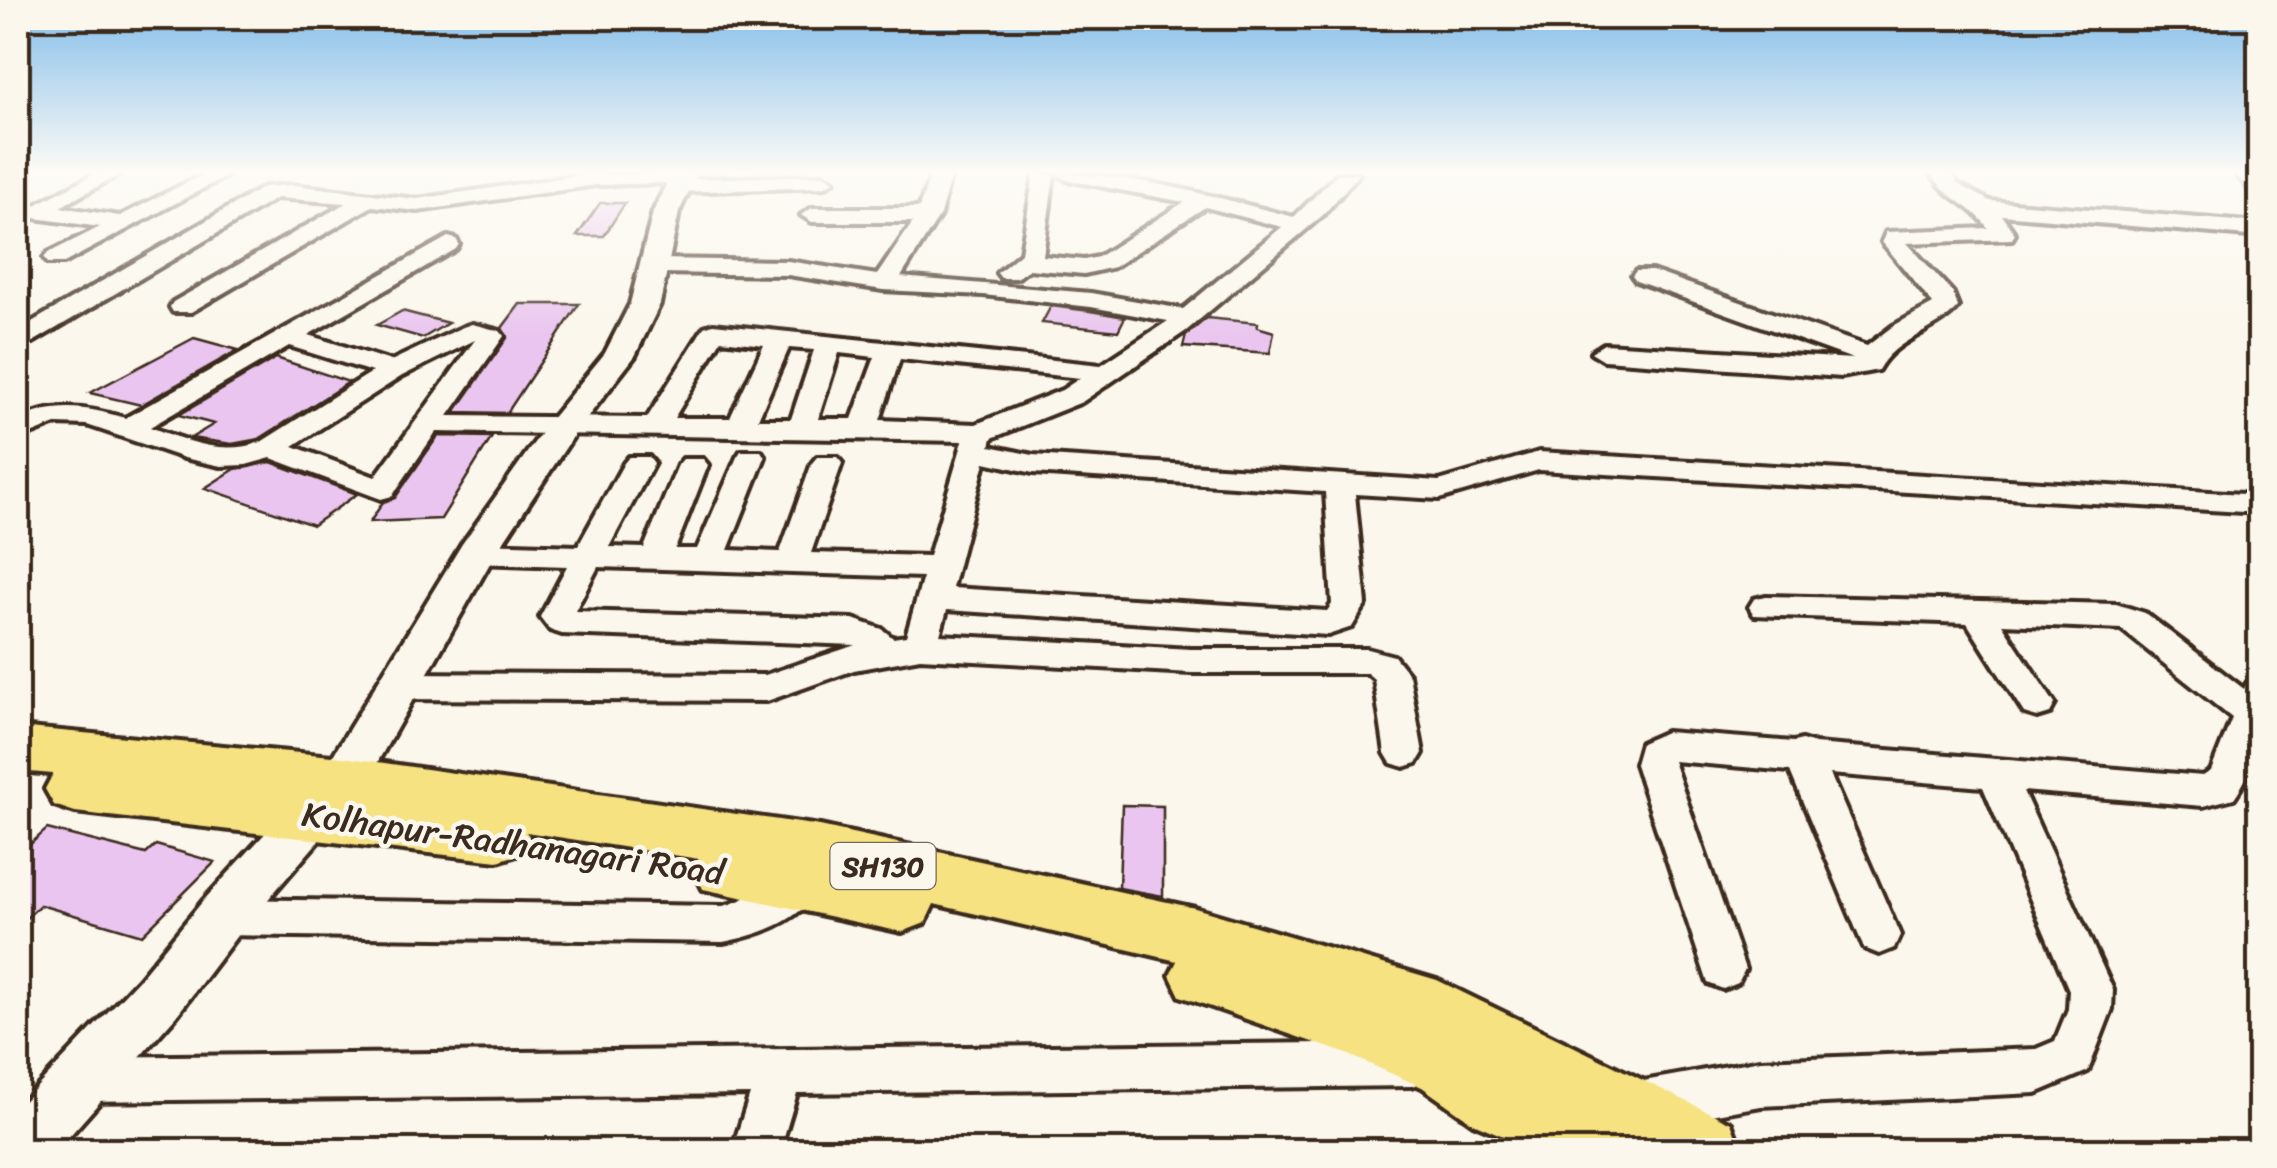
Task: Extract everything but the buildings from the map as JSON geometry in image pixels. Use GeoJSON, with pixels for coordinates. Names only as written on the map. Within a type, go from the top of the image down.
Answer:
{"type":"FeatureCollection","features":[{"type":"Feature","properties":{"kind":"main road","name":"SH130"},"geometry":{"type":"LineString","coordinates":[[18,750],[329,798],[820,852],[1196,937],[1413,1002],[1622,1129],[1704,1150]]}},
{"type":"Feature","properties":{"kind":"main road","name":"Kolhapur-Radhanagari Road"},"geometry":{"type":"LineString","coordinates":[[18,782],[329,798],[800,884],[1140,956],[1361,1026],[1447,1063],[1500,1098],[1622,1129]]}},
{"type":"Feature","properties":{"kind":"street"},"geometry":{"type":"LineString","coordinates":[[56,258],[115,229]]}},
{"type":"Feature","properties":{"kind":"street"},"geometry":{"type":"LineString","coordinates":[[146,229],[191,238]]}},
{"type":"Feature","properties":{"kind":"street"},"geometry":{"type":"LineString","coordinates":[[24,337],[208,229]]}},
{"type":"Feature","properties":{"kind":"street"},"geometry":{"type":"LineString","coordinates":[[182,306],[317,229]]}},
{"type":"Feature","properties":{"kind":"street"},"geometry":{"type":"LineString","coordinates":[[18,1150],[158,997],[221,917],[329,798],[400,686],[476,553],[563,426],[619,356],[645,304],[663,229]]}},
{"type":"Feature","properties":{"kind":"street"},"geometry":{"type":"LineString","coordinates":[[800,242],[805,229]]}},
{"type":"Feature","properties":{"kind":"street"},"geometry":{"type":"LineString","coordinates":[[656,266],[865,229]]}},
{"type":"Feature","properties":{"kind":"street"},"geometry":{"type":"LineString","coordinates":[[882,284],[911,250],[923,229]]}},
{"type":"Feature","properties":{"kind":"street"},"geometry":{"type":"LineString","coordinates":[[1028,262],[1034,229]]}},
{"type":"Feature","properties":{"kind":"street"},"geometry":{"type":"LineString","coordinates":[[983,288],[1028,262],[1084,267],[1106,262],[1158,229]]}},
{"type":"Feature","properties":{"kind":"street"},"geometry":{"type":"LineString","coordinates":[[920,646],[977,442],[1058,402],[1187,317],[1292,229]]}},
{"type":"Feature","properties":{"kind":"street"},"geometry":{"type":"LineString","coordinates":[[1604,352],[1841,369],[1869,364],[1870,356],[1902,331],[1946,308],[1944,298],[1893,242],[1894,237],[2004,234],[2000,229]]}},
{"type":"Feature","properties":{"kind":"street"},"geometry":{"type":"LineString","coordinates":[[800,242],[882,284],[983,288],[1091,300],[1187,317]]}},
{"type":"Feature","properties":{"kind":"street"},"geometry":{"type":"LineString","coordinates":[[126,429],[448,244]]}},
{"type":"Feature","properties":{"kind":"street"},"geometry":{"type":"LineString","coordinates":[[1644,276],[1870,356]]}},
{"type":"Feature","properties":{"kind":"street"},"geometry":{"type":"LineString","coordinates":[[18,430],[64,415],[126,429],[226,460],[256,456],[393,370],[472,332],[491,336],[381,490],[271,448]]}},
{"type":"Feature","properties":{"kind":"street"},"geometry":{"type":"LineString","coordinates":[[656,426],[713,332],[1105,372]]}},
{"type":"Feature","properties":{"kind":"street"},"geometry":{"type":"LineString","coordinates":[[288,337],[393,370]]}},
{"type":"Feature","properties":{"kind":"street"},"geometry":{"type":"LineString","coordinates":[[740,426],[797,342]]}},
{"type":"Feature","properties":{"kind":"street"},"geometry":{"type":"LineString","coordinates":[[797,342],[802,427]]}},
{"type":"Feature","properties":{"kind":"street"},"geometry":{"type":"LineString","coordinates":[[863,428],[891,348]]}},
{"type":"Feature","properties":{"kind":"street"},"geometry":{"type":"LineString","coordinates":[[985,369],[1058,402]]}},
{"type":"Feature","properties":{"kind":"street"},"geometry":{"type":"LineString","coordinates":[[426,424],[863,428],[977,442],[1033,464],[1439,490],[1460,488],[1518,462],[1539,461],[2260,504]]}},
{"type":"Feature","properties":{"kind":"street"},"geometry":{"type":"LineString","coordinates":[[708,561],[751,457]]}},
{"type":"Feature","properties":{"kind":"street"},"geometry":{"type":"LineString","coordinates":[[639,463],[556,618],[562,622],[854,632],[870,637],[885,651]]}},
{"type":"Feature","properties":{"kind":"street"},"geometry":{"type":"LineString","coordinates":[[791,565],[826,463]]}},
{"type":"Feature","properties":{"kind":"street"},"geometry":{"type":"LineString","coordinates":[[655,560],[693,465]]}},
{"type":"Feature","properties":{"kind":"street"},"geometry":{"type":"LineString","coordinates":[[476,553],[791,565],[1328,623],[1340,619],[1349,604],[1338,482]]}},
{"type":"Feature","properties":{"kind":"street"},"geometry":{"type":"LineString","coordinates":[[1722,969],[1654,764],[1654,752],[1666,746],[1802,754],[2203,791],[2220,786],[2227,778],[2256,704],[2133,622],[2116,615],[1766,607]]}},
{"type":"Feature","properties":{"kind":"street"},"geometry":{"type":"LineString","coordinates":[[1976,611],[2037,704]]}},
{"type":"Feature","properties":{"kind":"street"},"geometry":{"type":"LineString","coordinates":[[400,686],[767,688],[849,658],[920,646],[1191,661],[1367,661],[1382,665],[1390,675],[1404,753]]}},
{"type":"Feature","properties":{"kind":"street"},"geometry":{"type":"LineString","coordinates":[[1802,754],[1879,935]]}},
{"type":"Feature","properties":{"kind":"street"},"geometry":{"type":"LineString","coordinates":[[1622,1129],[1761,1083],[2036,1071],[2072,1056],[2090,1008],[2090,990],[1995,771]]}},
{"type":"Feature","properties":{"kind":"street"},"geometry":{"type":"LineString","coordinates":[[221,917],[723,924],[755,918],[778,906],[800,884]]}},
{"type":"Feature","properties":{"kind":"street"},"geometry":{"type":"LineString","coordinates":[[82,1079],[1447,1063]]}},
{"type":"Feature","properties":{"kind":"street"},"geometry":{"type":"LineString","coordinates":[[756,1150],[780,1073]]}}]}
